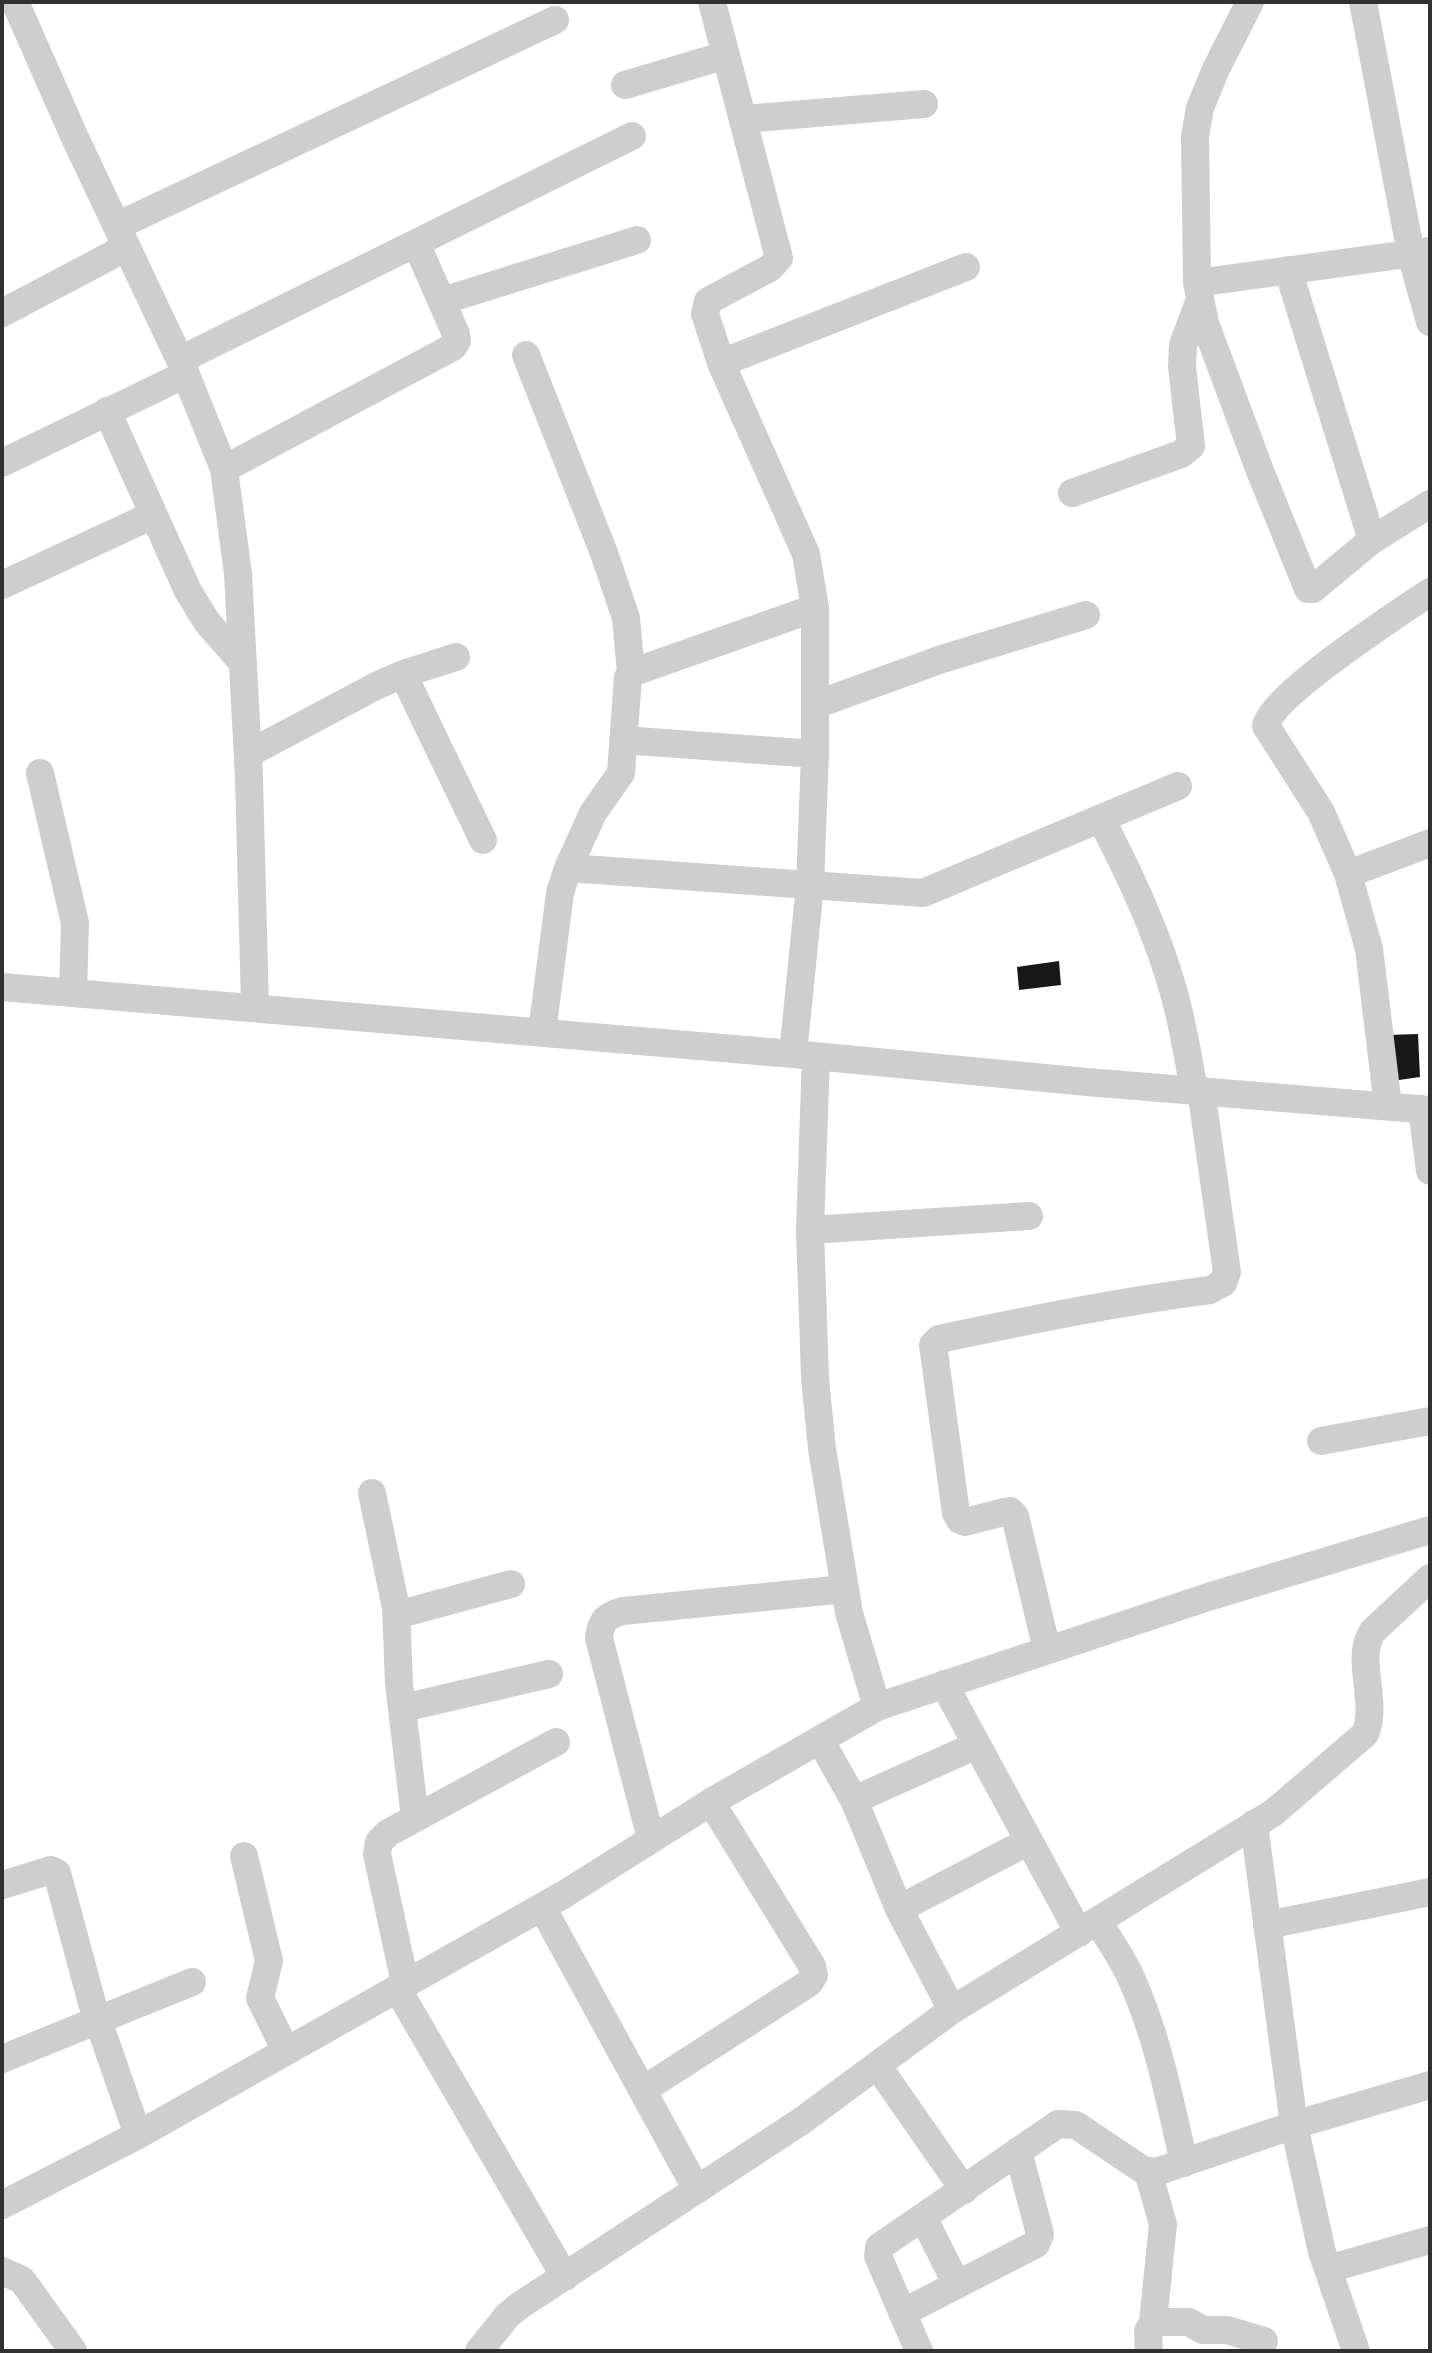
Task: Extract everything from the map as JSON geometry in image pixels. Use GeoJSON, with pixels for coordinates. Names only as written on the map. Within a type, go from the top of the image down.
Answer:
{"type":"FeatureCollection","features":[{"type":"Feature","properties":{"kind":"street"},"geometry":{"type":"LineString","coordinates":[[15,2],[183,367],[224,469],[238,574],[248,754],[255,1007]]}},
{"type":"Feature","properties":{"kind":"street"},"geometry":{"type":"LineString","coordinates":[[712,2],[779,258],[770,268],[708,301],[705,314],[721,363],[806,554],[815,608],[815,754],[804,1055],[815,1378],[822,1449],[849,1613],[877,1707]]}},
{"type":"Feature","properties":{"kind":"street"},"geometry":{"type":"LineString","coordinates":[[1072,493],[1181,454],[1191,446],[1182,367],[1183,345],[1198,293],[1195,136],[1200,108],[1216,69],[1250,2]]}},
{"type":"Feature","properties":{"kind":"street"},"geometry":{"type":"LineString","coordinates":[[1363,2],[1420,253],[1430,322]]}},
{"type":"Feature","properties":{"kind":"street"},"geometry":{"type":"LineString","coordinates":[[2,313],[122,237],[555,20]]}},
{"type":"Feature","properties":{"kind":"street"},"geometry":{"type":"LineString","coordinates":[[625,85],[726,55]]}},
{"type":"Feature","properties":{"kind":"street"},"geometry":{"type":"LineString","coordinates":[[744,119],[924,104]]}},
{"type":"Feature","properties":{"kind":"street"},"geometry":{"type":"LineString","coordinates":[[2,463],[107,411],[416,243],[632,136]]}},
{"type":"Feature","properties":{"kind":"street"},"geometry":{"type":"LineString","coordinates":[[442,301],[637,240]]}},
{"type":"Feature","properties":{"kind":"street"},"geometry":{"type":"LineString","coordinates":[[224,469],[453,347],[457,341],[456,334],[416,243]]}},
{"type":"Feature","properties":{"kind":"street"},"geometry":{"type":"LineString","coordinates":[[1198,293],[1288,270],[1420,253]]}},
{"type":"Feature","properties":{"kind":"street"},"geometry":{"type":"LineString","coordinates":[[721,363],[966,267]]}},
{"type":"Feature","properties":{"kind":"street"},"geometry":{"type":"LineString","coordinates":[[1288,270],[1372,540]]}},
{"type":"Feature","properties":{"kind":"street"},"geometry":{"type":"LineString","coordinates":[[1198,293],[1308,589],[1313,589],[1372,540],[1430,504]]}},
{"type":"Feature","properties":{"kind":"street"},"geometry":{"type":"LineString","coordinates":[[526,355],[604,553],[626,618],[631,673],[626,681],[621,776],[593,813],[560,893],[542,1032]]}},
{"type":"Feature","properties":{"kind":"street"},"geometry":{"type":"LineString","coordinates":[[107,411],[196,606],[243,663]]}},
{"type":"Feature","properties":{"kind":"street"},"geometry":{"type":"LineString","coordinates":[[2,585],[153,515]]}},
{"type":"Feature","properties":{"kind":"street"},"geometry":{"type":"LineString","coordinates":[[1388,1106],[1369,949],[1348,874],[1321,812],[1268,732],[1267,720],[1328,663],[1430,592]]}},
{"type":"Feature","properties":{"kind":"street"},"geometry":{"type":"LineString","coordinates":[[631,673],[815,608]]}},
{"type":"Feature","properties":{"kind":"street"},"geometry":{"type":"LineString","coordinates":[[815,705],[942,659],[1086,615]]}},
{"type":"Feature","properties":{"kind":"street"},"geometry":{"type":"LineString","coordinates":[[248,754],[403,674],[456,657]]}},
{"type":"Feature","properties":{"kind":"street"},"geometry":{"type":"LineString","coordinates":[[403,674],[483,840]]}},
{"type":"Feature","properties":{"kind":"street"},"geometry":{"type":"LineString","coordinates":[[623,740],[815,754]]}},
{"type":"Feature","properties":{"kind":"street"},"geometry":{"type":"LineString","coordinates":[[40,773],[75,923],[73,993]]}},
{"type":"Feature","properties":{"kind":"street"},"geometry":{"type":"LineString","coordinates":[[568,868],[923,893],[1178,786]]}},
{"type":"Feature","properties":{"kind":"street"},"geometry":{"type":"LineString","coordinates":[[1047,1650],[1015,1516],[1010,1511],[965,1522],[956,1513],[933,1345],[939,1339],[1115,1302],[1210,1290],[1223,1283],[1227,1272],[1197,1090],[1174,993],[1130,876],[1101,819]]}},
{"type":"Feature","properties":{"kind":"street"},"geometry":{"type":"LineString","coordinates":[[1348,874],[1430,843]]}},
{"type":"Feature","properties":{"kind":"street"},"geometry":{"type":"LineString","coordinates":[[2,987],[804,1055],[1071,1081],[1426,1109],[1430,1171]]}},
{"type":"Feature","properties":{"kind":"street"},"geometry":{"type":"LineString","coordinates":[[810,1230],[1029,1216]]}},
{"type":"Feature","properties":{"kind":"street"},"geometry":{"type":"LineString","coordinates":[[1321,1441],[1430,1421]]}},
{"type":"Feature","properties":{"kind":"street"},"geometry":{"type":"LineString","coordinates":[[372,1493],[397,1615],[415,1818]]}},
{"type":"Feature","properties":{"kind":"street"},"geometry":{"type":"LineString","coordinates":[[2,2205],[138,2135],[542,1907],[711,1802],[877,1707],[1208,1597],[1430,1530]]}},
{"type":"Feature","properties":{"kind":"street"},"geometry":{"type":"LineString","coordinates":[[479,2351],[507,2316],[800,2122],[952,2010],[1273,1813],[1365,1734],[1371,1716],[1366,1651],[1368,1640],[1373,1631],[1430,1578]]}},
{"type":"Feature","properties":{"kind":"street"},"geometry":{"type":"LineString","coordinates":[[397,1615],[511,1584]]}},
{"type":"Feature","properties":{"kind":"street"},"geometry":{"type":"LineString","coordinates":[[651,1839],[599,1638],[600,1625],[607,1616],[623,1611],[845,1589]]}},
{"type":"Feature","properties":{"kind":"street"},"geometry":{"type":"LineString","coordinates":[[403,1708],[549,1674]]}},
{"type":"Feature","properties":{"kind":"street"},"geometry":{"type":"LineString","coordinates":[[944,1684],[1029,1841],[1088,1927],[1128,1971],[1160,2059],[1184,2163]]}},
{"type":"Feature","properties":{"kind":"street"},"geometry":{"type":"LineString","coordinates":[[820,1740],[854,1800],[899,1909],[952,2010]]}},
{"type":"Feature","properties":{"kind":"street"},"geometry":{"type":"LineString","coordinates":[[556,1742],[382,1837],[376,1847],[401,1986],[565,2277]]}},
{"type":"Feature","properties":{"kind":"street"},"geometry":{"type":"LineString","coordinates":[[854,1800],[977,1745]]}},
{"type":"Feature","properties":{"kind":"street"},"geometry":{"type":"LineString","coordinates":[[643,2090],[809,1983],[814,1975],[812,1966],[711,1802]]}},
{"type":"Feature","properties":{"kind":"street"},"geometry":{"type":"LineString","coordinates":[[1254,1824],[1294,2125],[1317,2231],[1356,2351]]}},
{"type":"Feature","properties":{"kind":"street"},"geometry":{"type":"LineString","coordinates":[[899,1909],[1029,1841]]}},
{"type":"Feature","properties":{"kind":"street"},"geometry":{"type":"LineString","coordinates":[[244,1856],[269,1961],[259,1994],[286,2051]]}},
{"type":"Feature","properties":{"kind":"street"},"geometry":{"type":"LineString","coordinates":[[2,1885],[51,1870],[57,1873],[97,2020],[138,2135]]}},
{"type":"Feature","properties":{"kind":"street"},"geometry":{"type":"LineString","coordinates":[[1267,1925],[1430,1892]]}},
{"type":"Feature","properties":{"kind":"street"},"geometry":{"type":"LineString","coordinates":[[542,1907],[697,2190]]}},
{"type":"Feature","properties":{"kind":"street"},"geometry":{"type":"LineString","coordinates":[[2,2059],[192,1982]]}},
{"type":"Feature","properties":{"kind":"street"},"geometry":{"type":"LineString","coordinates":[[877,2065],[964,2190]]}},
{"type":"Feature","properties":{"kind":"street"},"geometry":{"type":"LineString","coordinates":[[1148,2172],[1430,2085]]}},
{"type":"Feature","properties":{"kind":"street"},"geometry":{"type":"LineString","coordinates":[[919,2351],[877,2250],[1058,2124],[1069,2122],[1148,2172],[1163,2224],[1153,2322],[1148,2331],[1149,2351]]}},
{"type":"Feature","properties":{"kind":"street"},"geometry":{"type":"LineString","coordinates":[[902,2313],[1036,2244],[1039,2239],[1018,2151]]}},
{"type":"Feature","properties":{"kind":"street"},"geometry":{"type":"LineString","coordinates":[[923,2217],[957,2285]]}},
{"type":"Feature","properties":{"kind":"street"},"geometry":{"type":"LineString","coordinates":[[1328,2269],[1430,2240]]}},
{"type":"Feature","properties":{"kind":"street"},"geometry":{"type":"LineString","coordinates":[[2,2271],[22,2280],[73,2351]]}},
{"type":"Feature","properties":{"kind":"street"},"geometry":{"type":"LineString","coordinates":[[1153,2322],[1189,2322],[1203,2330],[1227,2330],[1264,2341]]}},
{"type":"Feature","properties":{"kind":"building"},"geometry":{"type":"Polygon","coordinates":[[[1059,961],[1061,985],[1019,990],[1017,967],[1059,961]]]}},
{"type":"Feature","properties":{"kind":"building"},"geometry":{"type":"Polygon","coordinates":[[[1418,1034],[1420,1077],[1392,1081],[1387,1035],[1418,1034]]]}}]}
